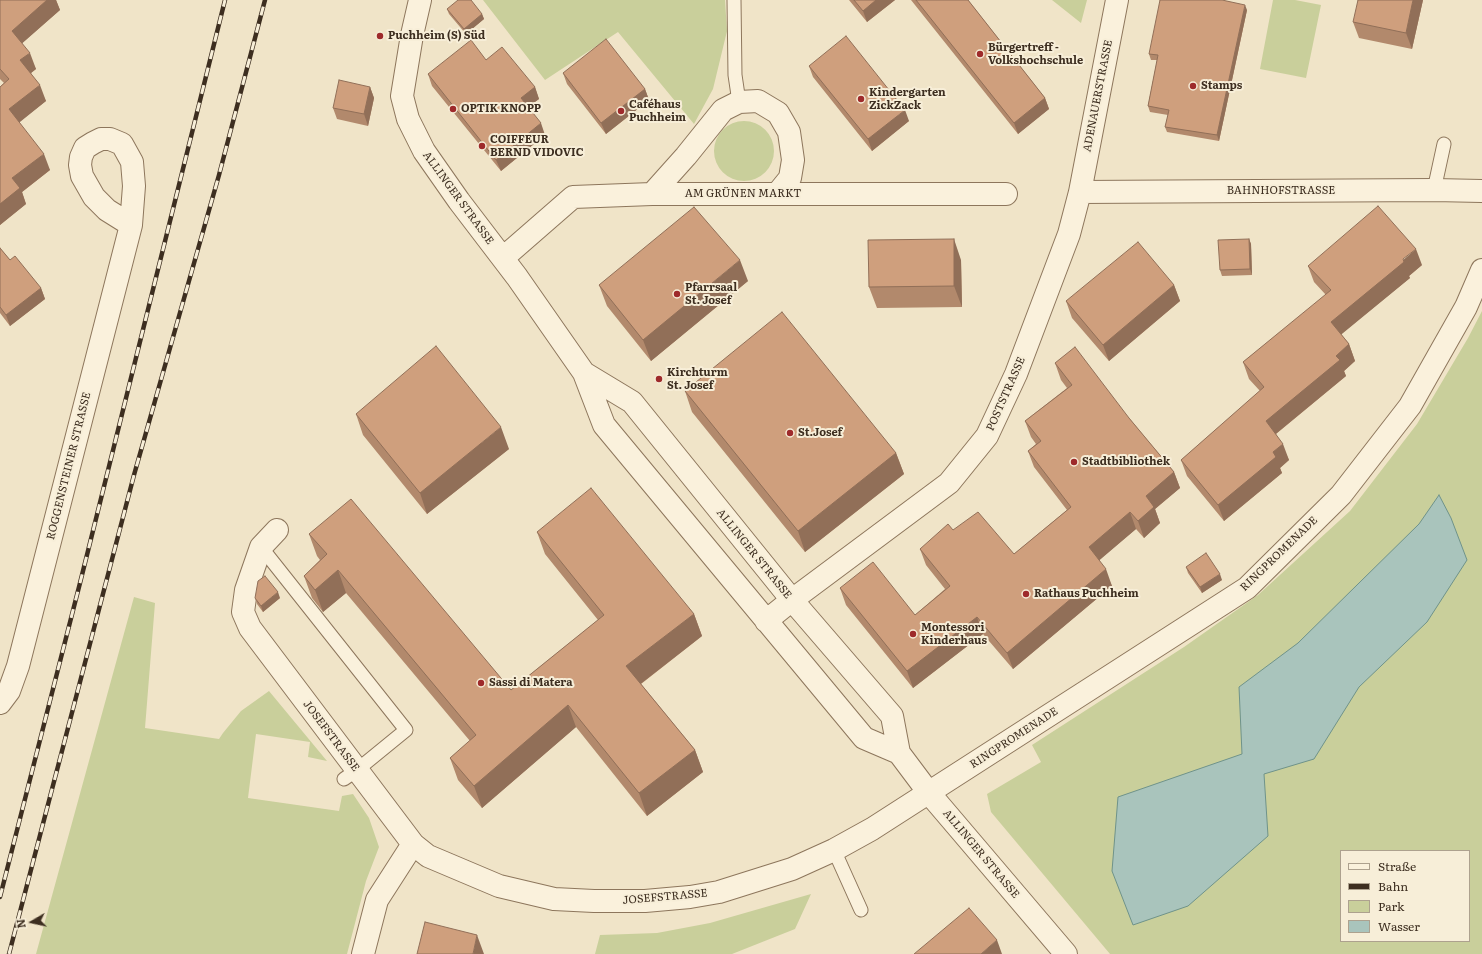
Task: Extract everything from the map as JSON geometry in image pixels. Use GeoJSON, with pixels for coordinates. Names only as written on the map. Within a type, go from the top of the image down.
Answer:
{"type":"FeatureCollection","features":[{"type":"Feature","properties":{"kind":"street","name":"ALLINGER STRASSE"},"geometry":{"type":"LineString","coordinates":[[420,0],[412,35],[402,96],[408,119],[424,151],[441,177],[502,258],[584,373],[604,425],[864,738],[899,753]]}},
{"type":"Feature","properties":{"kind":"street","name":"ADENAUERSTRASSE"},"geometry":{"type":"LineString","coordinates":[[1080,192],[1117,0]]}},
{"type":"Feature","properties":{"kind":"street"},"geometry":{"type":"LineString","coordinates":[[652,194],[686,156],[723,110],[739,102],[758,101],[778,113],[789,132],[793,160],[790,178],[777,194]]}},
{"type":"Feature","properties":{"kind":"street","name":"BAHNHOFSTRASSE"},"geometry":{"type":"LineString","coordinates":[[1080,192],[1482,191]]}},
{"type":"Feature","properties":{"kind":"street","name":"POSTSTRASSE"},"geometry":{"type":"LineString","coordinates":[[766,621],[949,483],[987,436],[1016,374],[1056,270],[1069,234],[1080,192]]}},
{"type":"Feature","properties":{"kind":"street","name":"AM GRÜNEN MARKT"},"geometry":{"type":"LineString","coordinates":[[502,258],[573,197],[652,194],[1006,194]]}},
{"type":"Feature","properties":{"kind":"street","name":"ROGGENSTEINER STRASSE"},"geometry":{"type":"LineString","coordinates":[[0,703],[9,691],[18,666],[131,225]]}},
{"type":"Feature","properties":{"kind":"street","name":"RINGPROMENADE"},"geometry":{"type":"LineString","coordinates":[[929,793],[1246,588],[1341,495],[1410,406],[1466,307],[1482,270]]}},
{"type":"Feature","properties":{"kind":"street","name":"ALLINGER STRASSE"},"geometry":{"type":"LineString","coordinates":[[584,373],[632,402],[792,600],[892,716],[899,753],[929,793],[1066,954]]}},
{"type":"Feature","properties":{"kind":"street"},"geometry":{"type":"LineString","coordinates":[[261,547],[277,530]]}},
{"type":"Feature","properties":{"kind":"street","name":"JOSEFSTRASSE"},"geometry":{"type":"LineString","coordinates":[[261,547],[246,590],[244,612],[250,628],[350,775],[412,844],[428,856],[499,886],[554,899],[594,901],[690,897],[719,892],[792,869],[834,850],[872,829],[929,793]]}},
{"type":"Feature","properties":{"kind":"street"},"geometry":{"type":"LineString","coordinates":[[363,954],[377,900],[412,844]]}},
{"type":"Feature","properties":{"kind":"lane"},"geometry":{"type":"LineString","coordinates":[[734,0],[735,75],[739,102]]}},
{"type":"Feature","properties":{"kind":"lane"},"geometry":{"type":"LineString","coordinates":[[1434,190],[1444,144]]}},
{"type":"Feature","properties":{"kind":"lane"},"geometry":{"type":"LineString","coordinates":[[261,547],[406,730],[350,775]]}},
{"type":"Feature","properties":{"kind":"lane"},"geometry":{"type":"LineString","coordinates":[[834,850],[861,910]]}},
{"type":"Feature","properties":{"kind":"green space"},"geometry":{"type":"Polygon","coordinates":[[[483,0],[725,0],[727,31],[713,89],[694,124],[618,32],[545,80],[483,0]]]}},
{"type":"Feature","properties":{"kind":"green space"},"geometry":{"type":"Polygon","coordinates":[[[1052,0],[1087,0],[1081,23],[1052,0]]]}},
{"type":"Feature","properties":{"kind":"green space"},"geometry":{"type":"Polygon","coordinates":[[[1273,0],[1295,0],[1321,5],[1306,78],[1260,69],[1273,0]]]}},
{"type":"Feature","properties":{"kind":"green space"},"geometry":{"type":"Polygon","coordinates":[[[738,121],[750,121],[761,126],[769,134],[774,145],[772,163],[761,176],[750,181],[738,181],[727,176],[719,168],[714,157],[714,145],[719,134],[727,126],[738,121]]]}},
{"type":"Feature","properties":{"kind":"green space"},"geometry":{"type":"Polygon","coordinates":[[[1482,311],[1482,954],[1110,954],[991,812],[987,794],[1041,762],[1032,745],[1184,647],[1258,595],[1350,511],[1417,424],[1468,338],[1482,311]]]}},
{"type":"Feature","properties":{"kind":"green space"},"geometry":{"type":"Polygon","coordinates":[[[134,597],[155,603],[145,728],[219,739],[241,711],[269,691],[327,761],[308,757],[310,742],[256,734],[248,798],[339,811],[342,796],[353,794],[369,818],[379,847],[366,881],[347,954],[36,954],[134,597]]]}},
{"type":"Feature","properties":{"kind":"green space"},"geometry":{"type":"Polygon","coordinates":[[[811,894],[795,929],[732,954],[595,954],[600,935],[657,933],[710,923],[811,894]]]}},
{"type":"Feature","properties":{"kind":"water"},"geometry":{"type":"Polygon","coordinates":[[[1439,495],[1451,518],[1467,560],[1427,622],[1359,687],[1314,759],[1264,774],[1268,836],[1188,906],[1133,925],[1112,871],[1118,797],[1242,754],[1239,687],[1298,643],[1419,524],[1439,495]]]}},
{"type":"Feature","properties":{"kind":"building"},"geometry":{"type":"Polygon","coordinates":[[[0,0],[47,0],[12,31],[30,53],[20,60],[40,85],[9,109],[44,154],[12,178],[20,188],[0,204],[0,87],[9,79],[0,69],[0,0]]]}},
{"type":"Feature","properties":{"kind":"building"},"geometry":{"type":"Polygon","coordinates":[[[458,0],[471,0],[482,14],[464,29],[447,9],[458,0]]]}},
{"type":"Feature","properties":{"kind":"building"},"geometry":{"type":"Polygon","coordinates":[[[854,0],[876,0],[863,11],[854,0]]]}},
{"type":"Feature","properties":{"kind":"building","name":"Bürgertreff - Volkshochschule"},"geometry":{"type":"Polygon","coordinates":[[[916,0],[968,0],[1045,98],[1014,123],[916,0]]]}},
{"type":"Feature","properties":{"kind":"building","name":"Stamps"},"geometry":{"type":"Polygon","coordinates":[[[1160,0],[1222,0],[1245,5],[1217,135],[1165,127],[1169,110],[1148,106],[1158,55],[1149,54],[1160,0]]]}},
{"type":"Feature","properties":{"kind":"building"},"geometry":{"type":"Polygon","coordinates":[[[1358,0],[1413,0],[1406,33],[1353,22],[1358,0]]]}},
{"type":"Feature","properties":{"kind":"building","name":"Kindergarten ZickZack"},"geometry":{"type":"Polygon","coordinates":[[[846,36],[905,110],[868,139],[809,66],[846,36]]]}},
{"type":"Feature","properties":{"kind":"building"},"geometry":{"type":"Polygon","coordinates":[[[606,39],[645,89],[601,123],[563,73],[606,39]]]}},
{"type":"Feature","properties":{"kind":"building"},"geometry":{"type":"Polygon","coordinates":[[[471,40],[486,60],[502,47],[535,87],[521,98],[541,123],[496,160],[428,74],[471,40]]]}},
{"type":"Feature","properties":{"kind":"building"},"geometry":{"type":"Polygon","coordinates":[[[339,80],[370,87],[364,114],[333,108],[339,80]]]}},
{"type":"Feature","properties":{"kind":"building"},"geometry":{"type":"Polygon","coordinates":[[[1378,206],[1416,249],[1403,259],[1404,262],[1331,322],[1349,344],[1336,356],[1340,360],[1266,421],[1283,444],[1273,452],[1276,457],[1218,505],[1181,460],[1264,387],[1243,362],[1331,290],[1308,266],[1378,206]]]}},
{"type":"Feature","properties":{"kind":"building","name":"Pfarrsaal St. Josef"},"geometry":{"type":"Polygon","coordinates":[[[694,207],[740,260],[643,340],[599,285],[694,207]]]}},
{"type":"Feature","properties":{"kind":"building"},"geometry":{"type":"Polygon","coordinates":[[[954,239],[954,286],[869,287],[868,240],[954,239]]]}},
{"type":"Feature","properties":{"kind":"building"},"geometry":{"type":"Polygon","coordinates":[[[1249,239],[1250,269],[1220,270],[1218,240],[1249,239]]]}},
{"type":"Feature","properties":{"kind":"building"},"geometry":{"type":"Polygon","coordinates":[[[1138,242],[1174,285],[1103,345],[1066,301],[1138,242]]]}},
{"type":"Feature","properties":{"kind":"building"},"geometry":{"type":"Polygon","coordinates":[[[0,248],[10,260],[15,256],[41,288],[6,315],[0,307],[0,248]]]}},
{"type":"Feature","properties":{"kind":"building","name":"St.Josef"},"geometry":{"type":"Polygon","coordinates":[[[782,312],[896,453],[798,531],[685,391],[782,312]]]}},
{"type":"Feature","properties":{"kind":"building"},"geometry":{"type":"Polygon","coordinates":[[[436,346],[501,427],[420,493],[356,414],[436,346]]]}},
{"type":"Feature","properties":{"kind":"building"},"geometry":{"type":"Polygon","coordinates":[[[1075,347],[1129,418],[1174,472],[1146,496],[1154,507],[1138,521],[1130,512],[1089,547],[1106,569],[1007,653],[977,617],[907,671],[840,588],[873,562],[915,615],[950,586],[920,549],[948,524],[953,530],[978,512],[1014,554],[1071,507],[1028,451],[1041,441],[1025,421],[1072,385],[1055,363],[1075,347]]]}},
{"type":"Feature","properties":{"kind":"building"},"geometry":{"type":"Polygon","coordinates":[[[591,488],[694,614],[626,666],[695,750],[639,793],[568,705],[474,786],[450,758],[476,735],[338,570],[315,590],[304,576],[327,554],[309,534],[351,499],[511,690],[604,615],[537,532],[591,488]]]}},
{"type":"Feature","properties":{"kind":"building"},"geometry":{"type":"Polygon","coordinates":[[[1206,553],[1220,574],[1200,587],[1186,567],[1206,553]]]}},
{"type":"Feature","properties":{"kind":"building"},"geometry":{"type":"Polygon","coordinates":[[[265,576],[278,592],[261,606],[255,598],[258,581],[265,576]]]}},
{"type":"Feature","properties":{"kind":"building"},"geometry":{"type":"Polygon","coordinates":[[[969,908],[997,940],[981,954],[914,954],[969,908]]]}},
{"type":"Feature","properties":{"kind":"building"},"geometry":{"type":"Polygon","coordinates":[[[425,922],[477,935],[473,954],[417,954],[425,922]]]}},
{"type":"Feature","properties":{"kind":"railway"},"geometry":{"type":"LineString","coordinates":[[0,897],[80,583],[225,0]]}},
{"type":"Feature","properties":{"kind":"railway"},"geometry":{"type":"LineString","coordinates":[[9,954],[134,475],[219,175],[265,0]]}},
{"type":"Feature","properties":{"kind":"place","name":"Puchheim (S) Süd"},"geometry":{"type":"Point","coordinates":[380,36]}},
{"type":"Feature","properties":{"kind":"place","name":"Bürgertreff - Volkshochschule"},"geometry":{"type":"Point","coordinates":[980,54]}},
{"type":"Feature","properties":{"kind":"place","name":"Stamps"},"geometry":{"type":"Point","coordinates":[1193,86]}},
{"type":"Feature","properties":{"kind":"place","name":"Kindergarten ZickZack"},"geometry":{"type":"Point","coordinates":[861,99]}},
{"type":"Feature","properties":{"kind":"place","name":"OPTIK KNOPP"},"geometry":{"type":"Point","coordinates":[453,109]}},
{"type":"Feature","properties":{"kind":"place","name":"Caféhaus Puchheim"},"geometry":{"type":"Point","coordinates":[621,111]}},
{"type":"Feature","properties":{"kind":"place","name":"COIFFEUR BERND VIDOVIC"},"geometry":{"type":"Point","coordinates":[482,146]}},
{"type":"Feature","properties":{"kind":"place","name":"Pfarrsaal St. Josef"},"geometry":{"type":"Point","coordinates":[677,294]}},
{"type":"Feature","properties":{"kind":"place","name":"Kirchturm St. Josef"},"geometry":{"type":"Point","coordinates":[659,379]}},
{"type":"Feature","properties":{"kind":"place","name":"St.Josef"},"geometry":{"type":"Point","coordinates":[790,433]}},
{"type":"Feature","properties":{"kind":"place","name":"Stadtbibliothek"},"geometry":{"type":"Point","coordinates":[1074,462]}},
{"type":"Feature","properties":{"kind":"place","name":"Rathaus Puchheim"},"geometry":{"type":"Point","coordinates":[1026,594]}},
{"type":"Feature","properties":{"kind":"place","name":"Montessori Kinderhaus"},"geometry":{"type":"Point","coordinates":[913,634]}},
{"type":"Feature","properties":{"kind":"place","name":"Sassi di Matera"},"geometry":{"type":"Point","coordinates":[481,683]}}]}
